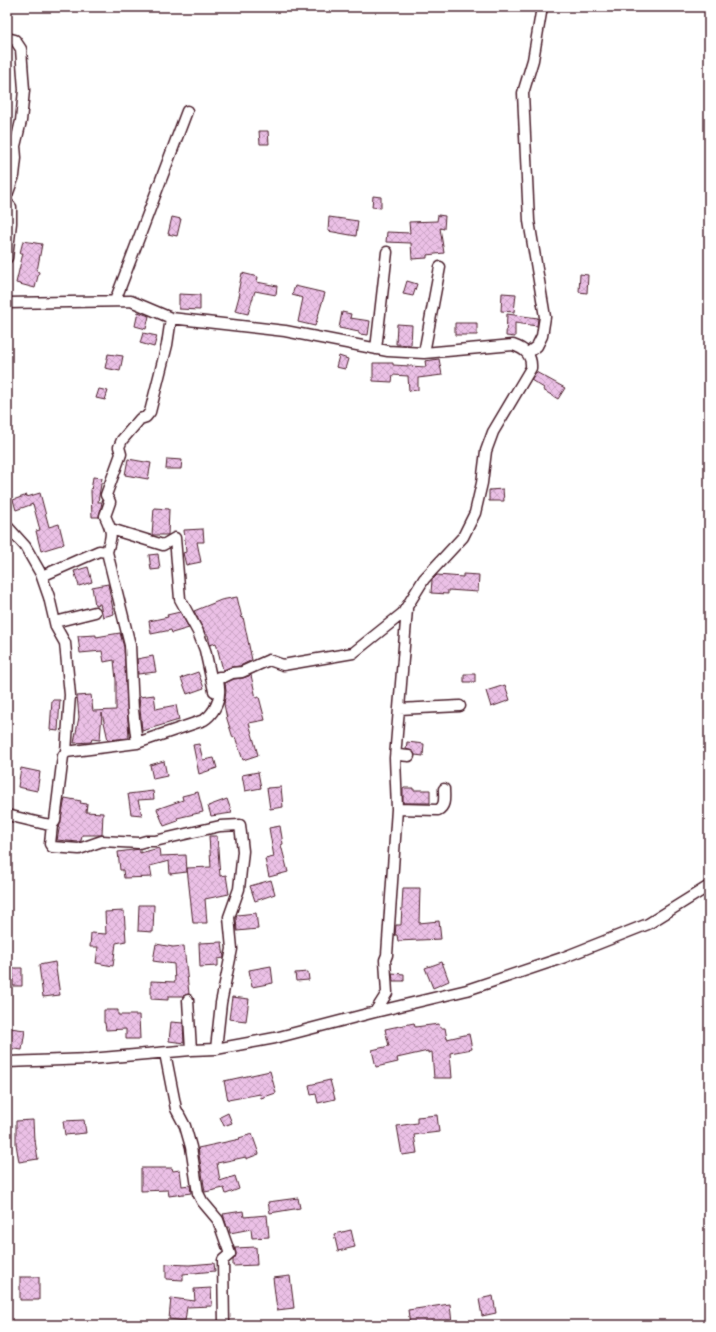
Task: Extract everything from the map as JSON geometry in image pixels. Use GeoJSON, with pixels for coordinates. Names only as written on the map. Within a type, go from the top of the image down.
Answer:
{"type":"FeatureCollection","features":[{"type":"Feature","properties":{"kind":"street"},"geometry":{"type":"LineString","coordinates":[[528,353],[537,346],[542,336],[545,317],[529,221],[523,94],[533,60],[542,7]]}},
{"type":"Feature","properties":{"kind":"street"},"geometry":{"type":"LineString","coordinates":[[7,38],[15,40],[21,49],[24,90],[21,121],[15,146],[16,158],[14,176],[7,195]]}},
{"type":"Feature","properties":{"kind":"street"},"geometry":{"type":"LineString","coordinates":[[115,301],[187,111]]}},
{"type":"Feature","properties":{"kind":"street"},"geometry":{"type":"LineString","coordinates":[[7,203],[11,207],[11,223],[7,258]]}},
{"type":"Feature","properties":{"kind":"street"},"geometry":{"type":"LineString","coordinates":[[376,349],[387,252]]}},
{"type":"Feature","properties":{"kind":"street"},"geometry":{"type":"LineString","coordinates":[[424,354],[440,267]]}},
{"type":"Feature","properties":{"kind":"street"},"geometry":{"type":"LineString","coordinates":[[7,303],[131,301],[171,318],[285,331],[388,351],[424,354],[514,345],[522,348],[528,353],[532,362],[531,368],[493,432],[486,451],[482,483],[475,513],[463,538],[424,579],[407,609],[403,613],[353,653],[283,665],[269,660],[242,672],[219,677],[218,681],[220,694],[210,716],[204,720],[137,743],[66,752]]}},
{"type":"Feature","properties":{"kind":"street"},"geometry":{"type":"LineString","coordinates":[[137,743],[133,710],[130,645],[107,552],[112,536],[111,529],[105,516],[110,502],[106,495],[121,454],[119,447],[122,440],[140,419],[146,417],[150,412],[167,345],[171,318]]}},
{"type":"Feature","properties":{"kind":"street"},"geometry":{"type":"LineString","coordinates":[[7,526],[25,546],[42,576],[55,622],[65,643],[70,695],[66,752],[63,756],[55,821],[52,825],[50,844],[52,847],[79,849],[102,841],[139,843],[155,841],[220,826],[240,826],[243,851],[239,889],[229,917],[232,949],[221,1003],[216,1049]]}},
{"type":"Feature","properties":{"kind":"street"},"geometry":{"type":"LineString","coordinates":[[111,529],[163,545],[175,538],[180,599],[198,632],[205,650],[217,702]]}},
{"type":"Feature","properties":{"kind":"street"},"geometry":{"type":"LineString","coordinates":[[42,576],[100,551],[107,552]]}},
{"type":"Feature","properties":{"kind":"street"},"geometry":{"type":"LineString","coordinates":[[375,1012],[387,993],[385,960],[387,955],[397,809],[395,758],[407,609]]}},
{"type":"Feature","properties":{"kind":"street"},"geometry":{"type":"LineString","coordinates":[[55,622],[95,612]]}},
{"type":"Feature","properties":{"kind":"street"},"geometry":{"type":"LineString","coordinates":[[399,709],[460,706]]}},
{"type":"Feature","properties":{"kind":"street"},"geometry":{"type":"LineString","coordinates":[[395,758],[398,755],[409,756]]}},
{"type":"Feature","properties":{"kind":"street"},"geometry":{"type":"LineString","coordinates":[[397,809],[438,810],[444,804],[444,789]]}},
{"type":"Feature","properties":{"kind":"street"},"geometry":{"type":"LineString","coordinates":[[7,815],[52,825]]}},
{"type":"Feature","properties":{"kind":"street"},"geometry":{"type":"LineString","coordinates":[[7,1062],[90,1059],[216,1049],[275,1038],[467,990],[562,958],[648,924],[709,886]]}},
{"type":"Feature","properties":{"kind":"street"},"geometry":{"type":"LineString","coordinates":[[188,1000],[191,1050]]}},
{"type":"Feature","properties":{"kind":"street"},"geometry":{"type":"LineString","coordinates":[[166,1053],[176,1109],[185,1126],[191,1147],[198,1194],[218,1220],[230,1254],[222,1260],[224,1325]]}},
{"type":"Feature","properties":{"kind":"building"},"geometry":{"type":"Polygon","coordinates":[[[259,131],[268,131],[269,144],[260,144],[259,131]]]}},
{"type":"Feature","properties":{"kind":"building"},"geometry":{"type":"Polygon","coordinates":[[[373,196],[381,197],[381,208],[372,207],[373,196]]]}},
{"type":"Feature","properties":{"kind":"building"},"geometry":{"type":"Polygon","coordinates":[[[438,215],[445,216],[444,229],[440,228],[444,253],[427,255],[427,258],[412,259],[411,243],[386,242],[387,232],[410,233],[409,222],[437,221],[438,215]]]}},
{"type":"Feature","properties":{"kind":"building"},"geometry":{"type":"Polygon","coordinates":[[[172,217],[181,219],[177,236],[168,234],[172,217]]]}},
{"type":"Feature","properties":{"kind":"building"},"geometry":{"type":"Polygon","coordinates":[[[329,217],[358,221],[356,236],[328,231],[329,217]]]}},
{"type":"Feature","properties":{"kind":"building"},"geometry":{"type":"Polygon","coordinates":[[[23,241],[42,244],[37,271],[39,272],[35,288],[16,283],[23,253],[20,253],[23,241]]]}},
{"type":"Feature","properties":{"kind":"building"},"geometry":{"type":"Polygon","coordinates":[[[242,273],[258,277],[257,282],[277,286],[276,295],[255,291],[248,314],[235,311],[240,293],[238,292],[242,273]]]}},
{"type":"Feature","properties":{"kind":"building"},"geometry":{"type":"Polygon","coordinates":[[[580,274],[588,275],[587,293],[579,292],[580,274]]]}},
{"type":"Feature","properties":{"kind":"building"},"geometry":{"type":"Polygon","coordinates":[[[407,281],[417,284],[413,296],[403,294],[407,281]]]}},
{"type":"Feature","properties":{"kind":"building"},"geometry":{"type":"Polygon","coordinates":[[[295,286],[325,293],[315,326],[298,322],[303,298],[292,295],[295,286]]]}},
{"type":"Feature","properties":{"kind":"building"},"geometry":{"type":"Polygon","coordinates":[[[502,293],[516,294],[514,312],[501,311],[502,293]]]}},
{"type":"Feature","properties":{"kind":"building"},"geometry":{"type":"Polygon","coordinates":[[[179,294],[200,295],[200,310],[179,309],[179,294]]]}},
{"type":"Feature","properties":{"kind":"building"},"geometry":{"type":"Polygon","coordinates":[[[138,312],[149,316],[146,329],[135,326],[138,312]]]}},
{"type":"Feature","properties":{"kind":"building"},"geometry":{"type":"Polygon","coordinates":[[[342,312],[351,314],[350,318],[370,321],[368,335],[339,328],[342,312]]]}},
{"type":"Feature","properties":{"kind":"building"},"geometry":{"type":"Polygon","coordinates":[[[507,314],[538,318],[537,326],[515,323],[515,337],[506,336],[507,314]]]}},
{"type":"Feature","properties":{"kind":"building"},"geometry":{"type":"Polygon","coordinates":[[[455,323],[477,323],[477,335],[455,335],[455,323]]]}},
{"type":"Feature","properties":{"kind":"building"},"geometry":{"type":"Polygon","coordinates":[[[397,324],[412,325],[411,345],[396,344],[397,324]]]}},
{"type":"Feature","properties":{"kind":"building"},"geometry":{"type":"Polygon","coordinates":[[[143,333],[157,336],[154,347],[140,343],[143,333]]]}},
{"type":"Feature","properties":{"kind":"building"},"geometry":{"type":"Polygon","coordinates":[[[108,354],[123,356],[120,371],[105,368],[108,354]]]}},
{"type":"Feature","properties":{"kind":"building"},"geometry":{"type":"Polygon","coordinates":[[[339,356],[348,359],[345,369],[336,367],[339,356]]]}},
{"type":"Feature","properties":{"kind":"building"},"geometry":{"type":"Polygon","coordinates":[[[439,359],[442,375],[418,378],[418,390],[409,391],[408,376],[393,375],[392,382],[373,381],[373,363],[393,363],[393,365],[426,367],[425,361],[439,359]]]}},
{"type":"Feature","properties":{"kind":"building"},"geometry":{"type":"Polygon","coordinates":[[[536,372],[565,388],[558,399],[543,390],[544,388],[531,380],[536,372]]]}},
{"type":"Feature","properties":{"kind":"building"},"geometry":{"type":"Polygon","coordinates":[[[99,389],[108,391],[105,400],[96,398],[99,389]]]}},
{"type":"Feature","properties":{"kind":"building"},"geometry":{"type":"Polygon","coordinates":[[[128,459],[151,463],[148,479],[125,475],[128,459]]]}},
{"type":"Feature","properties":{"kind":"building"},"geometry":{"type":"Polygon","coordinates":[[[167,459],[182,460],[181,469],[166,469],[167,459]]]}},
{"type":"Feature","properties":{"kind":"building"},"geometry":{"type":"Polygon","coordinates":[[[93,477],[102,478],[98,502],[102,502],[99,517],[92,517],[91,491],[93,477]]]}},
{"type":"Feature","properties":{"kind":"building"},"geometry":{"type":"Polygon","coordinates":[[[503,489],[504,501],[489,501],[489,490],[503,489]]]}},
{"type":"Feature","properties":{"kind":"building"},"geometry":{"type":"Polygon","coordinates":[[[40,493],[49,527],[59,524],[64,544],[41,551],[36,531],[40,530],[33,504],[16,510],[13,500],[27,495],[27,497],[40,493]]]}},
{"type":"Feature","properties":{"kind":"building"},"geometry":{"type":"Polygon","coordinates":[[[154,508],[169,509],[168,535],[152,535],[154,508]]]}},
{"type":"Feature","properties":{"kind":"building"},"geometry":{"type":"Polygon","coordinates":[[[203,529],[204,542],[197,542],[201,562],[186,565],[183,553],[186,552],[184,530],[203,529]]]}},
{"type":"Feature","properties":{"kind":"building"},"geometry":{"type":"Polygon","coordinates":[[[158,554],[160,569],[151,570],[149,555],[158,554]]]}},
{"type":"Feature","properties":{"kind":"building"},"geometry":{"type":"Polygon","coordinates":[[[88,567],[92,582],[79,586],[74,571],[88,567]]]}},
{"type":"Feature","properties":{"kind":"building"},"geometry":{"type":"Polygon","coordinates":[[[463,574],[479,575],[478,592],[448,590],[448,594],[431,593],[432,580],[437,575],[463,577],[463,574]]]}},
{"type":"Feature","properties":{"kind":"building"},"geometry":{"type":"Polygon","coordinates":[[[108,584],[114,614],[103,617],[100,604],[95,605],[92,587],[108,584]]]}},
{"type":"Feature","properties":{"kind":"building"},"geometry":{"type":"Polygon","coordinates":[[[237,597],[242,618],[243,617],[252,660],[240,666],[223,670],[216,643],[210,645],[208,635],[206,635],[194,611],[221,600],[237,597]]]}},
{"type":"Feature","properties":{"kind":"building"},"geometry":{"type":"Polygon","coordinates":[[[180,612],[189,628],[172,633],[171,630],[151,634],[149,621],[168,617],[167,615],[180,612]]]}},
{"type":"Feature","properties":{"kind":"building"},"geometry":{"type":"Polygon","coordinates":[[[120,633],[124,647],[129,738],[108,740],[102,713],[100,740],[92,739],[91,742],[74,743],[79,717],[77,696],[91,695],[93,711],[116,710],[114,660],[104,662],[102,651],[80,653],[78,636],[96,635],[96,637],[120,633]]]}},
{"type":"Feature","properties":{"kind":"building"},"geometry":{"type":"Polygon","coordinates":[[[153,656],[156,672],[138,674],[137,659],[153,656]]]}},
{"type":"Feature","properties":{"kind":"building"},"geometry":{"type":"Polygon","coordinates":[[[198,672],[204,688],[187,694],[181,678],[198,672]]]}},
{"type":"Feature","properties":{"kind":"building"},"geometry":{"type":"Polygon","coordinates":[[[464,674],[475,674],[475,682],[464,682],[464,674]]]}},
{"type":"Feature","properties":{"kind":"building"},"geometry":{"type":"Polygon","coordinates":[[[251,675],[256,698],[259,697],[265,720],[249,723],[258,755],[243,760],[235,737],[233,738],[227,719],[224,704],[226,691],[225,683],[251,675]]]}},
{"type":"Feature","properties":{"kind":"building"},"geometry":{"type":"Polygon","coordinates":[[[505,685],[510,700],[491,707],[486,691],[505,685]]]}},
{"type":"Feature","properties":{"kind":"building"},"geometry":{"type":"Polygon","coordinates":[[[154,695],[156,709],[176,705],[179,720],[142,731],[139,697],[154,695]]]}},
{"type":"Feature","properties":{"kind":"building"},"geometry":{"type":"Polygon","coordinates":[[[52,700],[60,700],[58,731],[50,730],[52,700]]]}},
{"type":"Feature","properties":{"kind":"building"},"geometry":{"type":"Polygon","coordinates":[[[407,742],[424,744],[423,756],[415,755],[412,751],[406,749],[407,742]]]}},
{"type":"Feature","properties":{"kind":"building"},"geometry":{"type":"Polygon","coordinates":[[[199,744],[203,760],[214,758],[217,768],[199,774],[193,745],[199,744]]]}},
{"type":"Feature","properties":{"kind":"building"},"geometry":{"type":"Polygon","coordinates":[[[164,761],[167,776],[153,779],[150,765],[164,761]]]}},
{"type":"Feature","properties":{"kind":"building"},"geometry":{"type":"Polygon","coordinates":[[[21,768],[40,772],[37,791],[18,787],[21,768]]]}},
{"type":"Feature","properties":{"kind":"building"},"geometry":{"type":"Polygon","coordinates":[[[258,772],[261,788],[245,791],[242,775],[258,772]]]}},
{"type":"Feature","properties":{"kind":"building"},"geometry":{"type":"Polygon","coordinates":[[[281,787],[283,807],[270,809],[267,788],[281,787]]]}},
{"type":"Feature","properties":{"kind":"building"},"geometry":{"type":"Polygon","coordinates":[[[403,788],[413,788],[413,790],[430,790],[430,803],[403,803],[403,788]]]}},
{"type":"Feature","properties":{"kind":"building"},"geometry":{"type":"Polygon","coordinates":[[[153,791],[154,799],[138,800],[142,815],[131,814],[128,794],[153,791]]]}},
{"type":"Feature","properties":{"kind":"building"},"geometry":{"type":"Polygon","coordinates":[[[198,792],[203,812],[177,818],[178,821],[164,826],[157,809],[183,800],[182,796],[198,792]]]}},
{"type":"Feature","properties":{"kind":"building"},"geometry":{"type":"Polygon","coordinates":[[[65,798],[81,801],[80,803],[87,804],[86,812],[103,813],[102,835],[82,835],[81,841],[78,842],[57,840],[65,798]]]}},
{"type":"Feature","properties":{"kind":"building"},"geometry":{"type":"Polygon","coordinates":[[[227,799],[232,813],[211,816],[208,806],[227,799]]]}},
{"type":"Feature","properties":{"kind":"building"},"geometry":{"type":"Polygon","coordinates":[[[280,826],[283,844],[281,845],[288,872],[269,877],[265,859],[274,857],[269,828],[280,826]]]}},
{"type":"Feature","properties":{"kind":"building"},"geometry":{"type":"Polygon","coordinates":[[[209,836],[217,836],[220,876],[226,875],[229,894],[205,899],[207,923],[193,923],[187,868],[211,867],[209,836]]]}},
{"type":"Feature","properties":{"kind":"building"},"geometry":{"type":"Polygon","coordinates":[[[159,848],[160,856],[186,855],[187,872],[170,874],[169,861],[150,866],[152,877],[124,878],[123,870],[120,870],[118,852],[140,849],[140,853],[159,848]]]}},
{"type":"Feature","properties":{"kind":"building"},"geometry":{"type":"Polygon","coordinates":[[[271,880],[275,894],[255,901],[250,886],[271,880]]]}},
{"type":"Feature","properties":{"kind":"building"},"geometry":{"type":"Polygon","coordinates":[[[403,888],[420,888],[419,923],[439,921],[441,939],[398,941],[397,935],[395,935],[396,925],[401,925],[403,888]]]}},
{"type":"Feature","properties":{"kind":"building"},"geometry":{"type":"Polygon","coordinates":[[[139,905],[154,905],[153,932],[138,931],[139,905]]]}},
{"type":"Feature","properties":{"kind":"building"},"geometry":{"type":"Polygon","coordinates":[[[124,911],[126,941],[116,943],[113,966],[96,963],[98,947],[90,947],[91,933],[106,934],[105,912],[124,911]]]}},
{"type":"Feature","properties":{"kind":"building"},"geometry":{"type":"Polygon","coordinates":[[[256,913],[258,929],[237,931],[237,915],[256,913]]]}},
{"type":"Feature","properties":{"kind":"building"},"geometry":{"type":"Polygon","coordinates":[[[222,942],[224,958],[218,959],[218,966],[200,967],[199,943],[222,942]]]}},
{"type":"Feature","properties":{"kind":"building"},"geometry":{"type":"Polygon","coordinates":[[[156,944],[173,947],[184,946],[189,994],[183,996],[168,996],[168,1000],[151,999],[151,981],[175,982],[174,964],[153,961],[156,944]]]}},
{"type":"Feature","properties":{"kind":"building"},"geometry":{"type":"Polygon","coordinates":[[[55,962],[60,995],[43,997],[39,965],[55,962]]]}},
{"type":"Feature","properties":{"kind":"building"},"geometry":{"type":"Polygon","coordinates":[[[442,962],[449,981],[433,988],[425,968],[442,962]]]}},
{"type":"Feature","properties":{"kind":"building"},"geometry":{"type":"Polygon","coordinates":[[[271,966],[273,983],[252,987],[249,970],[271,966]]]}},
{"type":"Feature","properties":{"kind":"building"},"geometry":{"type":"Polygon","coordinates":[[[13,968],[22,968],[22,986],[13,986],[13,968]]]}},
{"type":"Feature","properties":{"kind":"building"},"geometry":{"type":"Polygon","coordinates":[[[308,972],[309,980],[296,981],[295,973],[308,972]]]}},
{"type":"Feature","properties":{"kind":"building"},"geometry":{"type":"Polygon","coordinates":[[[392,973],[404,974],[404,981],[393,981],[392,973]]]}},
{"type":"Feature","properties":{"kind":"building"},"geometry":{"type":"Polygon","coordinates":[[[232,997],[249,999],[246,1021],[229,1019],[232,997]]]}},
{"type":"Feature","properties":{"kind":"building"},"geometry":{"type":"Polygon","coordinates":[[[104,1010],[118,1010],[118,1015],[139,1015],[140,1039],[126,1039],[126,1029],[106,1030],[104,1023],[104,1010]]]}},
{"type":"Feature","properties":{"kind":"building"},"geometry":{"type":"Polygon","coordinates":[[[171,1022],[183,1023],[184,1043],[169,1041],[171,1022]]]}},
{"type":"Feature","properties":{"kind":"building"},"geometry":{"type":"Polygon","coordinates":[[[414,1023],[415,1027],[439,1024],[440,1028],[445,1028],[447,1039],[469,1034],[472,1049],[450,1053],[452,1078],[434,1078],[432,1052],[428,1053],[428,1051],[397,1058],[398,1062],[376,1067],[372,1050],[389,1046],[385,1029],[414,1023]]]}},
{"type":"Feature","properties":{"kind":"building"},"geometry":{"type":"Polygon","coordinates":[[[10,1028],[25,1030],[22,1050],[7,1048],[10,1028]]]}},
{"type":"Feature","properties":{"kind":"building"},"geometry":{"type":"Polygon","coordinates":[[[270,1071],[276,1093],[261,1098],[260,1094],[228,1100],[224,1081],[270,1071]]]}},
{"type":"Feature","properties":{"kind":"building"},"geometry":{"type":"Polygon","coordinates":[[[330,1080],[335,1099],[318,1103],[316,1094],[311,1095],[309,1085],[330,1080]]]}},
{"type":"Feature","properties":{"kind":"building"},"geometry":{"type":"Polygon","coordinates":[[[228,1113],[232,1123],[224,1126],[220,1117],[228,1113]]]}},
{"type":"Feature","properties":{"kind":"building"},"geometry":{"type":"Polygon","coordinates":[[[437,1115],[439,1132],[414,1135],[417,1153],[402,1155],[397,1126],[417,1123],[417,1117],[437,1115]]]}},
{"type":"Feature","properties":{"kind":"building"},"geometry":{"type":"Polygon","coordinates":[[[33,1120],[34,1141],[38,1159],[19,1162],[16,1144],[16,1121],[33,1120]]]}},
{"type":"Feature","properties":{"kind":"building"},"geometry":{"type":"Polygon","coordinates":[[[84,1120],[86,1133],[65,1135],[63,1121],[84,1120]]]}},
{"type":"Feature","properties":{"kind":"building"},"geometry":{"type":"Polygon","coordinates":[[[252,1134],[259,1154],[246,1159],[246,1157],[217,1163],[220,1181],[235,1176],[239,1189],[226,1194],[224,1188],[205,1192],[198,1148],[240,1139],[239,1138],[252,1134]]]}},
{"type":"Feature","properties":{"kind":"building"},"geometry":{"type":"Polygon","coordinates":[[[141,1168],[172,1168],[173,1171],[180,1170],[182,1186],[190,1185],[191,1193],[169,1196],[168,1190],[141,1191],[141,1168]]]}},
{"type":"Feature","properties":{"kind":"building"},"geometry":{"type":"Polygon","coordinates":[[[298,1198],[300,1208],[270,1213],[268,1202],[298,1198]]]}},
{"type":"Feature","properties":{"kind":"building"},"geometry":{"type":"Polygon","coordinates":[[[243,1211],[244,1217],[267,1215],[269,1237],[252,1238],[251,1229],[230,1233],[223,1214],[243,1211]]]}},
{"type":"Feature","properties":{"kind":"building"},"geometry":{"type":"Polygon","coordinates":[[[351,1230],[355,1247],[338,1251],[334,1234],[351,1230]]]}},
{"type":"Feature","properties":{"kind":"building"},"geometry":{"type":"Polygon","coordinates":[[[256,1247],[257,1265],[233,1266],[233,1260],[236,1255],[235,1248],[256,1247]]]}},
{"type":"Feature","properties":{"kind":"building"},"geometry":{"type":"Polygon","coordinates":[[[214,1263],[215,1271],[183,1274],[183,1280],[166,1279],[166,1264],[189,1265],[214,1263]]]}},
{"type":"Feature","properties":{"kind":"building"},"geometry":{"type":"Polygon","coordinates":[[[290,1276],[294,1308],[277,1310],[273,1278],[290,1276]]]}},
{"type":"Feature","properties":{"kind":"building"},"geometry":{"type":"Polygon","coordinates":[[[20,1277],[39,1277],[39,1300],[20,1300],[20,1277]]]}},
{"type":"Feature","properties":{"kind":"building"},"geometry":{"type":"Polygon","coordinates":[[[211,1288],[212,1306],[187,1307],[185,1321],[169,1319],[171,1298],[195,1301],[194,1289],[211,1288]]]}},
{"type":"Feature","properties":{"kind":"building"},"geometry":{"type":"Polygon","coordinates":[[[493,1296],[496,1313],[482,1316],[479,1299],[493,1296]]]}},
{"type":"Feature","properties":{"kind":"building"},"geometry":{"type":"Polygon","coordinates":[[[450,1304],[452,1324],[410,1325],[408,1310],[450,1304]]]}}]}
